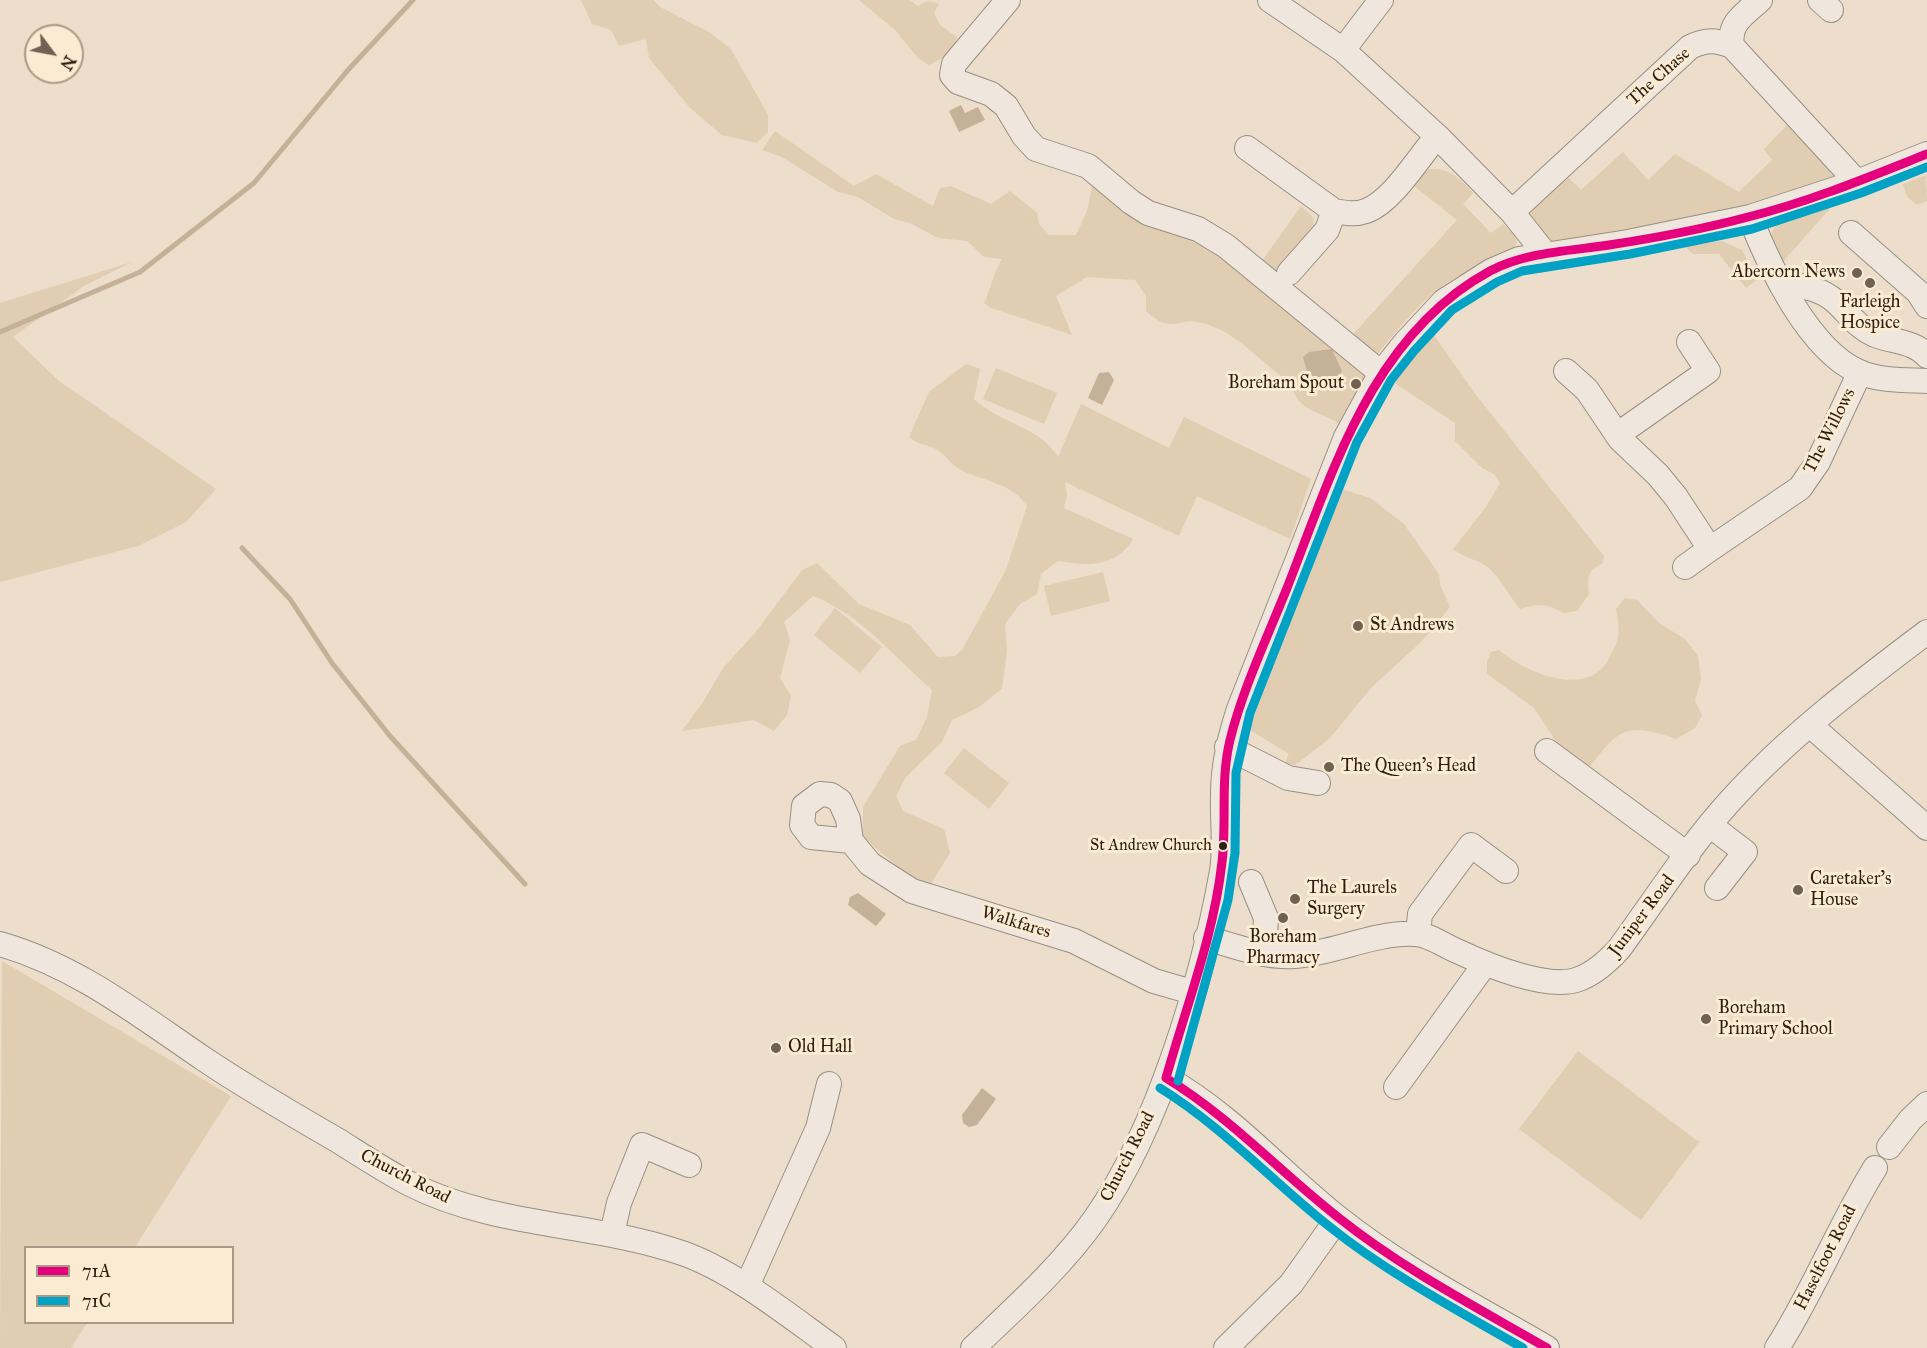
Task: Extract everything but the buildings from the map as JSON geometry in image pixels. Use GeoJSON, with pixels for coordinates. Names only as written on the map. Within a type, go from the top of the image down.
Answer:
{"type":"FeatureCollection","features":[{"type":"Feature","properties":{"kind":"street"},"geometry":{"type":"LineString","coordinates":[[1008,0],[954,64],[952,75],[958,82],[991,94],[1006,106],[1024,136],[1036,149],[1088,166],[1131,202],[1148,213],[1198,229],[1226,246],[1381,373]]}},
{"type":"Feature","properties":{"kind":"street"},"geometry":{"type":"LineString","coordinates":[[1270,0],[1343,51],[1437,136],[1512,212],[1546,255]]}},
{"type":"Feature","properties":{"kind":"street"},"geometry":{"type":"LineString","coordinates":[[1343,51],[1381,0]]}},
{"type":"Feature","properties":{"kind":"street"},"geometry":{"type":"LineString","coordinates":[[1760,0],[1733,25],[1730,34],[1732,46],[1857,182]]}},
{"type":"Feature","properties":{"kind":"street","name":"The Chase"},"geometry":{"type":"LineString","coordinates":[[1512,212],[1690,47],[1702,41],[1716,40],[1732,46]]}},
{"type":"Feature","properties":{"kind":"street"},"geometry":{"type":"LineString","coordinates":[[1247,147],[1334,211],[1350,214],[1359,213],[1383,201],[1437,136]]}},
{"type":"Feature","properties":{"kind":"street","name":"Church Road"},"geometry":{"type":"LineString","coordinates":[[973,1348],[1025,1298],[1094,1219],[1140,1139],[1166,1078],[1192,992],[1222,869],[1225,838],[1223,793],[1227,747],[1239,709],[1346,437],[1381,373],[1444,301],[1467,284],[1520,259],[1673,234],[1750,218],[1857,182],[1927,154]]}},
{"type":"Feature","properties":{"kind":"street"},"geometry":{"type":"LineString","coordinates":[[1289,273],[1327,230],[1334,211]]}},
{"type":"Feature","properties":{"kind":"street"},"geometry":{"type":"LineString","coordinates":[[1750,218],[1765,254],[1798,310],[1822,342],[1842,362],[1860,372],[1897,380],[1927,381]]}},
{"type":"Feature","properties":{"kind":"street"},"geometry":{"type":"LineString","coordinates":[[1851,233],[1918,292],[1927,306]]}},
{"type":"Feature","properties":{"kind":"street"},"geometry":{"type":"LineString","coordinates":[[1783,283],[1823,293],[1836,302],[1845,315],[1875,335],[1912,345],[1927,356]]}},
{"type":"Feature","properties":{"kind":"street"},"geometry":{"type":"LineString","coordinates":[[1617,435],[1708,371],[1689,342]]}},
{"type":"Feature","properties":{"kind":"street"},"geometry":{"type":"LineString","coordinates":[[1566,371],[1587,390],[1617,435],[1676,497],[1710,549]]}},
{"type":"Feature","properties":{"kind":"street","name":"The Willows"},"geometry":{"type":"LineString","coordinates":[[1685,567],[1800,488],[1818,462],[1860,372]]}},
{"type":"Feature","properties":{"kind":"street","name":"Juniper Road"},"geometry":{"type":"LineString","coordinates":[[1206,938],[1264,954],[1294,956],[1390,936],[1418,934],[1485,964],[1546,981],[1560,983],[1579,979],[1605,965],[1619,949],[1688,855],[1750,780],[1831,704],[1927,632]]}},
{"type":"Feature","properties":{"kind":"street"},"geometry":{"type":"LineString","coordinates":[[1810,725],[1927,828]]}},
{"type":"Feature","properties":{"kind":"street"},"geometry":{"type":"LineString","coordinates":[[1227,747],[1288,778],[1318,783]]}},
{"type":"Feature","properties":{"kind":"street"},"geometry":{"type":"LineString","coordinates":[[1547,751],[1688,855]]}},
{"type":"Feature","properties":{"kind":"street"},"geometry":{"type":"LineString","coordinates":[[1711,826],[1745,852],[1717,888]]}},
{"type":"Feature","properties":{"kind":"street","name":"Walkfares"},"geometry":{"type":"LineString","coordinates":[[851,841],[870,864],[912,891],[1074,941],[1155,981],[1192,992]]}},
{"type":"Feature","properties":{"kind":"street"},"geometry":{"type":"LineString","coordinates":[[1418,934],[1420,914],[1471,845],[1506,871]]}},
{"type":"Feature","properties":{"kind":"street"},"geometry":{"type":"LineString","coordinates":[[1251,882],[1266,918],[1264,954]]}},
{"type":"Feature","properties":{"kind":"street","name":"Church Road"},"geometry":{"type":"LineString","coordinates":[[0,944],[26,952],[73,973],[129,1006],[274,1103],[409,1183],[449,1201],[522,1221],[612,1234],[684,1254],[747,1286],[834,1348]]}},
{"type":"Feature","properties":{"kind":"street"},"geometry":{"type":"LineString","coordinates":[[1396,1087],[1485,964]]}},
{"type":"Feature","properties":{"kind":"street"},"geometry":{"type":"LineString","coordinates":[[1166,1078],[1196,1095],[1234,1125],[1338,1218],[1390,1256],[1547,1348]]}},
{"type":"Feature","properties":{"kind":"street"},"geometry":{"type":"LineString","coordinates":[[747,1286],[818,1128],[829,1084]]}},
{"type":"Feature","properties":{"kind":"street"},"geometry":{"type":"LineString","coordinates":[[1889,1147],[1911,1119],[1927,1104]]}},
{"type":"Feature","properties":{"kind":"street"},"geometry":{"type":"LineString","coordinates":[[612,1234],[619,1203],[642,1145],[689,1165]]}},
{"type":"Feature","properties":{"kind":"street","name":"Haselfoot Road"},"geometry":{"type":"LineString","coordinates":[[1778,1348],[1805,1302],[1851,1207],[1875,1168]]}},
{"type":"Feature","properties":{"kind":"street"},"geometry":{"type":"LineString","coordinates":[[1226,1348],[1291,1284],[1338,1218]]}},
{"type":"Feature","properties":{"kind":"shaded area"},"geometry":{"type":"Polygon","coordinates":[[[581,0],[654,0],[660,7],[709,32],[731,49],[768,115],[768,132],[757,143],[722,135],[690,108],[649,58],[646,39],[619,46],[611,30],[592,24],[581,0]]]}},
{"type":"Feature","properties":{"kind":"shaded area"},"geometry":{"type":"Polygon","coordinates":[[[859,0],[910,0],[918,6],[928,2],[939,4],[934,13],[940,25],[957,37],[955,52],[929,65],[918,58],[895,30],[859,0]]]}},
{"type":"Feature","properties":{"kind":"shaded area"},"geometry":{"type":"Polygon","coordinates":[[[961,105],[965,113],[978,107],[985,120],[959,132],[949,111],[961,105]]]}},
{"type":"Feature","properties":{"kind":"shaded area"},"geometry":{"type":"Polygon","coordinates":[[[1796,116],[1857,182],[1546,255],[1525,227],[1528,210],[1567,176],[1581,190],[1623,152],[1648,180],[1675,154],[1739,192],[1772,160],[1764,149],[1796,116]]]}},
{"type":"Feature","properties":{"kind":"shaded area"},"geometry":{"type":"Polygon","coordinates":[[[775,131],[854,186],[876,174],[933,206],[940,188],[951,186],[991,204],[1010,191],[1037,213],[1039,224],[1049,235],[1076,235],[1087,211],[1093,182],[1198,233],[1374,373],[1343,427],[1305,406],[1294,393],[1290,382],[1227,333],[1202,323],[1169,324],[1155,318],[1146,311],[1146,296],[1135,280],[1087,277],[1056,296],[1072,335],[991,308],[984,303],[1002,259],[984,257],[967,241],[938,238],[910,223],[894,219],[858,197],[838,192],[782,157],[762,150],[775,131]]]}},
{"type":"Feature","properties":{"kind":"shaded area"},"geometry":{"type":"Polygon","coordinates":[[[1430,169],[1444,170],[1459,179],[1473,193],[1463,204],[1491,233],[1503,224],[1515,235],[1517,243],[1505,255],[1438,289],[1409,316],[1376,356],[1347,341],[1457,220],[1414,186],[1423,172],[1430,169]]]}},
{"type":"Feature","properties":{"kind":"shaded area"},"geometry":{"type":"Polygon","coordinates":[[[1926,175],[1927,201],[1917,205],[1907,197],[1903,184],[1926,175]]]}},
{"type":"Feature","properties":{"kind":"shaded area"},"geometry":{"type":"Polygon","coordinates":[[[1835,203],[1781,264],[1770,236],[1780,219],[1835,203]]]}},
{"type":"Feature","properties":{"kind":"shaded area"},"geometry":{"type":"Polygon","coordinates":[[[1301,206],[1312,216],[1314,223],[1312,231],[1308,240],[1275,279],[1259,265],[1301,206]]]}},
{"type":"Feature","properties":{"kind":"shaded area"},"geometry":{"type":"Polygon","coordinates":[[[1722,241],[1742,250],[1758,279],[1746,288],[1719,254],[1693,254],[1684,246],[1722,241]]]}},
{"type":"Feature","properties":{"kind":"shaded area"},"geometry":{"type":"Polygon","coordinates":[[[132,262],[84,286],[13,337],[59,381],[216,489],[186,522],[138,546],[0,582],[0,303],[132,262]]]}},
{"type":"Feature","properties":{"kind":"shaded area"},"geometry":{"type":"Polygon","coordinates":[[[1428,327],[1476,395],[1604,556],[1602,564],[1591,572],[1588,579],[1589,594],[1577,611],[1563,613],[1542,605],[1520,609],[1491,570],[1453,549],[1486,507],[1500,483],[1494,474],[1482,468],[1455,441],[1455,423],[1387,378],[1428,327]]]}},
{"type":"Feature","properties":{"kind":"shaded area"},"geometry":{"type":"Polygon","coordinates":[[[1332,349],[1342,371],[1335,385],[1321,385],[1307,371],[1303,357],[1309,352],[1332,349]]]}},
{"type":"Feature","properties":{"kind":"shaded area"},"geometry":{"type":"Polygon","coordinates":[[[966,364],[980,369],[974,399],[995,414],[1031,432],[1051,447],[1058,457],[1081,404],[1169,448],[1184,417],[1311,479],[1290,539],[1197,496],[1179,536],[1065,482],[1067,495],[1064,508],[1133,539],[1126,548],[1110,560],[1091,564],[1058,561],[1041,574],[1037,594],[1020,604],[1005,624],[1007,651],[1002,689],[979,707],[952,720],[942,742],[906,777],[896,796],[903,811],[944,829],[950,853],[930,885],[911,878],[863,837],[863,807],[900,746],[916,740],[927,717],[932,690],[862,625],[831,604],[813,596],[784,622],[790,640],[780,678],[791,696],[787,715],[774,731],[754,720],[682,731],[723,668],[755,633],[802,570],[817,563],[859,604],[910,625],[938,657],[955,656],[962,650],[1005,572],[1027,506],[1021,498],[1005,487],[959,469],[938,450],[909,437],[929,392],[966,364]]]}},
{"type":"Feature","properties":{"kind":"shaded area"},"geometry":{"type":"Polygon","coordinates":[[[996,368],[1057,393],[1044,424],[983,399],[996,368]]]}},
{"type":"Feature","properties":{"kind":"shaded area"},"geometry":{"type":"Polygon","coordinates":[[[1109,372],[1114,380],[1102,405],[1088,398],[1099,373],[1109,372]]]}},
{"type":"Feature","properties":{"kind":"shaded area"},"geometry":{"type":"Polygon","coordinates":[[[1335,487],[1370,498],[1404,524],[1439,574],[1440,585],[1450,607],[1422,641],[1372,687],[1329,739],[1295,765],[1285,763],[1289,754],[1242,725],[1335,487]]]}},
{"type":"Feature","properties":{"kind":"shaded area"},"geometry":{"type":"Polygon","coordinates":[[[1103,572],[1110,601],[1051,616],[1044,586],[1103,572]]]}},
{"type":"Feature","properties":{"kind":"shaded area"},"geometry":{"type":"Polygon","coordinates":[[[1625,598],[1637,600],[1659,623],[1685,639],[1698,656],[1701,679],[1695,701],[1702,715],[1695,728],[1676,739],[1645,731],[1625,732],[1608,745],[1588,769],[1567,758],[1534,708],[1487,674],[1487,661],[1491,652],[1499,650],[1526,667],[1558,679],[1575,680],[1589,677],[1602,668],[1616,646],[1619,630],[1616,609],[1625,598]]]}},
{"type":"Feature","properties":{"kind":"shaded area"},"geometry":{"type":"Polygon","coordinates":[[[835,608],[882,647],[860,673],[814,635],[835,608]]]}},
{"type":"Feature","properties":{"kind":"shaded area"},"geometry":{"type":"Polygon","coordinates":[[[964,748],[1009,783],[989,809],[944,773],[964,748]]]}},
{"type":"Feature","properties":{"kind":"shaded area"},"geometry":{"type":"Polygon","coordinates":[[[858,893],[886,914],[876,926],[848,905],[850,897],[858,893]]]}},
{"type":"Feature","properties":{"kind":"shaded area"},"geometry":{"type":"Polygon","coordinates":[[[2,961],[231,1096],[136,1246],[24,1246],[24,1324],[86,1324],[71,1348],[0,1348],[2,961]]]}},
{"type":"Feature","properties":{"kind":"shaded area"},"geometry":{"type":"Polygon","coordinates":[[[1578,1051],[1699,1142],[1641,1220],[1519,1129],[1578,1051]]]}},
{"type":"Feature","properties":{"kind":"shaded area"},"geometry":{"type":"Polygon","coordinates":[[[982,1088],[996,1099],[977,1125],[969,1127],[963,1123],[962,1115],[982,1088]]]}},
{"type":"Feature","properties":{"kind":"waterway"},"geometry":{"type":"LineString","coordinates":[[0,332],[140,272],[254,183],[348,70],[413,0]]}},
{"type":"Feature","properties":{"kind":"waterway"},"geometry":{"type":"LineString","coordinates":[[242,548],[290,599],[332,663],[390,736],[525,884]]}},
{"type":"Feature","properties":{"kind":"transit line","name":"71A"},"geometry":{"type":"LineString","coordinates":[[1166,1078],[1213,917],[1222,862],[1227,755],[1242,701],[1340,453],[1386,369],[1415,331],[1449,298],[1490,271],[1518,260],[1661,236],[1748,217],[1816,197],[1927,154]]}},
{"type":"Feature","properties":{"kind":"transit line","name":"71C"},"geometry":{"type":"LineString","coordinates":[[1178,1081],[1228,900],[1235,853],[1236,773],[1250,713],[1357,442],[1391,380],[1414,351],[1452,310],[1497,282],[1522,271],[1630,254],[1752,229],[1861,193],[1927,167]]}},
{"type":"Feature","properties":{"kind":"transit line","name":"71A"},"geometry":{"type":"LineString","coordinates":[[1166,1078],[1212,1110],[1363,1237],[1440,1287],[1547,1348]]}},
{"type":"Feature","properties":{"kind":"transit line","name":"71C"},"geometry":{"type":"LineString","coordinates":[[1160,1088],[1205,1120],[1353,1244],[1424,1291],[1523,1348]]}},
{"type":"Feature","properties":{"kind":"place","name":"Abercorn News"},"geometry":{"type":"Point","coordinates":[1857,273]}},
{"type":"Feature","properties":{"kind":"place","name":"Farleigh Hospice"},"geometry":{"type":"Point","coordinates":[1870,283]}},
{"type":"Feature","properties":{"kind":"place","name":"Boreham Spout"},"geometry":{"type":"Point","coordinates":[1356,384]}},
{"type":"Feature","properties":{"kind":"place","name":"St Andrews"},"geometry":{"type":"Point","coordinates":[1358,626]}},
{"type":"Feature","properties":{"kind":"place","name":"The Queen's Head"},"geometry":{"type":"Point","coordinates":[1329,767]}},
{"type":"Feature","properties":{"kind":"place","name":"St Andrew Church"},"geometry":{"type":"Point","coordinates":[1223,846]}},
{"type":"Feature","properties":{"kind":"place","name":"Caretaker's House"},"geometry":{"type":"Point","coordinates":[1798,890]}},
{"type":"Feature","properties":{"kind":"place","name":"The Laurels Surgery"},"geometry":{"type":"Point","coordinates":[1295,899]}},
{"type":"Feature","properties":{"kind":"place","name":"Boreham Pharmacy"},"geometry":{"type":"Point","coordinates":[1283,918]}},
{"type":"Feature","properties":{"kind":"place","name":"Boreham Primary School"},"geometry":{"type":"Point","coordinates":[1706,1019]}},
{"type":"Feature","properties":{"kind":"place","name":"Old Hall"},"geometry":{"type":"Point","coordinates":[776,1048]}}]}
